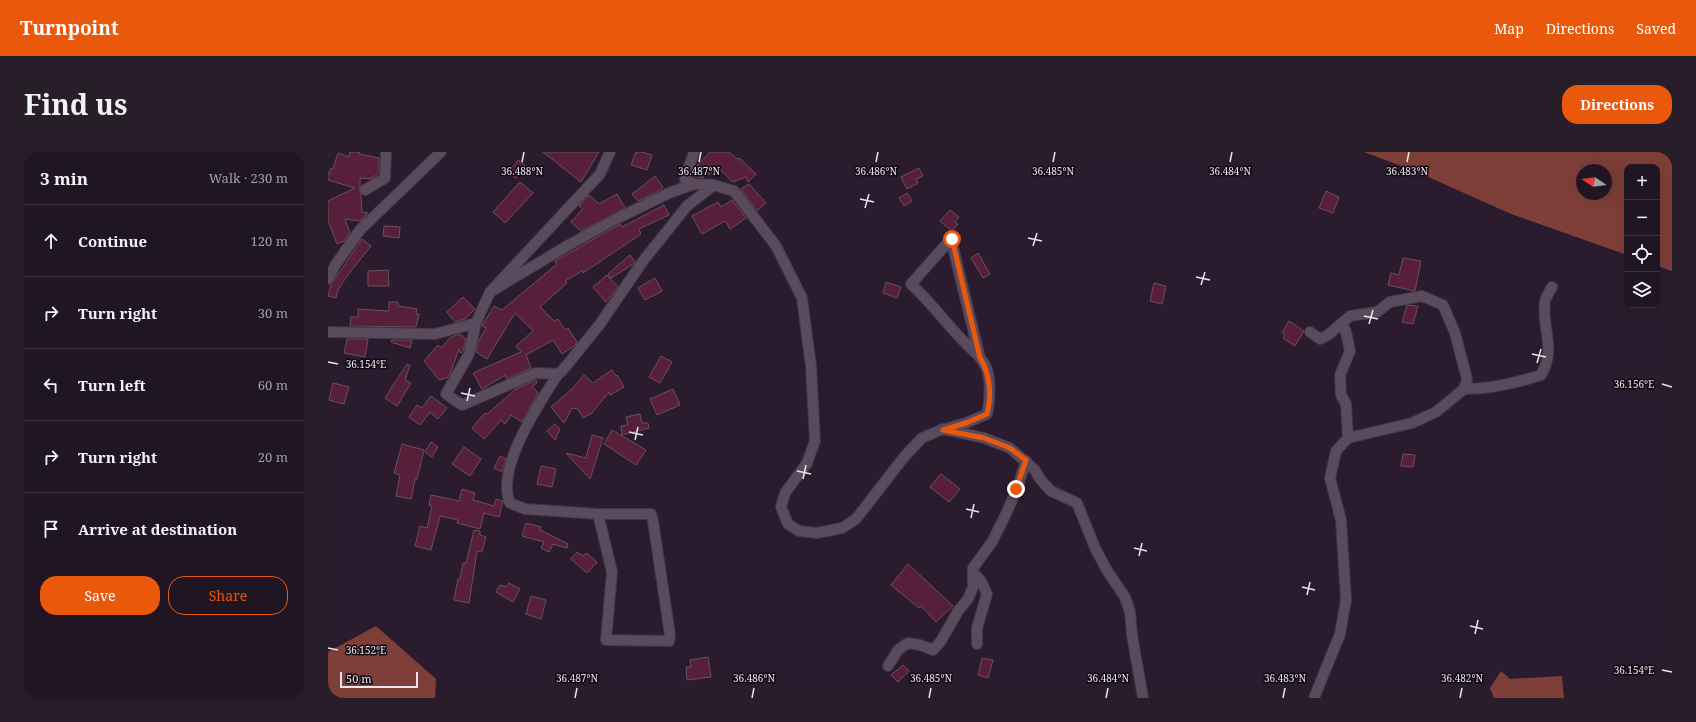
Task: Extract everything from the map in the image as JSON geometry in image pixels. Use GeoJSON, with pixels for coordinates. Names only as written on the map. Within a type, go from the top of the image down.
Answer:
{"type":"FeatureCollection","features":[{"type":"Feature","properties":{"kind":"street"},"geometry":{"type":"LineString","coordinates":[[365,190],[384,178],[386,152]]}},
{"type":"Feature","properties":{"kind":"street"},"geometry":{"type":"LineString","coordinates":[[328,279],[336,264],[360,230],[441,152]]}},
{"type":"Feature","properties":{"kind":"street"},"geometry":{"type":"LineString","coordinates":[[558,374],[536,373],[462,405],[446,394],[469,354],[476,323],[490,292],[600,174],[610,152]]}},
{"type":"Feature","properties":{"kind":"street"},"geometry":{"type":"LineString","coordinates":[[694,152],[685,179],[694,184]]}},
{"type":"Feature","properties":{"kind":"street"},"geometry":{"type":"LineString","coordinates":[[490,292],[612,221],[669,193],[694,184],[714,185],[734,191],[776,246],[802,298],[811,366],[815,441],[807,463],[784,493],[781,508],[788,524],[799,530],[817,533],[842,528],[856,519],[904,457],[922,438],[987,414],[990,402],[986,367],[980,358],[966,345],[926,298],[911,284],[952,239],[980,358]]}},
{"type":"Feature","properties":{"kind":"street"},"geometry":{"type":"LineString","coordinates":[[598,514],[612,572],[606,640],[669,641],[670,635],[651,514],[598,514],[525,509],[510,503],[507,496],[507,480],[521,436],[558,374],[600,324],[643,261],[687,206],[714,185]]}},
{"type":"Feature","properties":{"kind":"street"},"geometry":{"type":"LineString","coordinates":[[1464,389],[1513,384],[1541,375],[1546,367],[1549,347],[1544,317],[1546,300],[1552,287]]}},
{"type":"Feature","properties":{"kind":"street"},"geometry":{"type":"LineString","coordinates":[[1310,332],[1320,339],[1328,335],[1350,316],[1376,312],[1390,302],[1409,297],[1422,296],[1443,305],[1455,333],[1467,379],[1464,389],[1436,412],[1412,423],[1348,438],[1336,451],[1330,478],[1341,520],[1346,600],[1340,634],[1314,698]]}},
{"type":"Feature","properties":{"kind":"street"},"geometry":{"type":"LineString","coordinates":[[328,332],[435,334],[476,323]]}},
{"type":"Feature","properties":{"kind":"street"},"geometry":{"type":"LineString","coordinates":[[1342,323],[1346,332],[1350,351],[1340,375],[1341,395],[1346,404],[1348,438]]}},
{"type":"Feature","properties":{"kind":"street"},"geometry":{"type":"LineString","coordinates":[[943,430],[984,438],[1010,448],[1026,460],[1051,491],[1077,503],[1095,548],[1108,572],[1125,597],[1130,612],[1132,635],[1143,698]]}},
{"type":"Feature","properties":{"kind":"street"},"geometry":{"type":"LineString","coordinates":[[888,666],[898,650],[908,643],[920,645],[933,650],[941,641],[958,611],[968,599],[973,587],[973,568],[992,542],[1005,516],[1026,460]]}},
{"type":"Feature","properties":{"kind":"street"},"geometry":{"type":"LineString","coordinates":[[973,572],[981,580],[987,594],[977,628],[977,644]]}},
{"type":"Feature","properties":{"kind":"shaded area"},"geometry":{"type":"Polygon","coordinates":[[[1364,152],[1672,152],[1672,271],[1660,267],[1660,164],[1624,164],[1624,254],[1511,214],[1417,172],[1364,152]]]}},
{"type":"Feature","properties":{"kind":"shaded area"},"geometry":{"type":"Polygon","coordinates":[[[376,626],[436,679],[435,698],[328,698],[328,652],[376,626]]]}},
{"type":"Feature","properties":{"kind":"shaded area"},"geometry":{"type":"Polygon","coordinates":[[[1501,671],[1510,679],[1562,676],[1564,698],[1494,698],[1490,688],[1501,671]]]}},
{"type":"Feature","properties":{"kind":"building"},"geometry":{"type":"Polygon","coordinates":[[[350,152],[360,152],[359,154],[379,158],[379,173],[371,179],[360,178],[359,190],[361,195],[362,212],[368,213],[360,221],[345,219],[350,233],[344,241],[337,244],[328,223],[328,201],[355,188],[328,180],[328,173],[330,173],[330,169],[333,169],[338,153],[349,157],[350,152]]]}},
{"type":"Feature","properties":{"kind":"building"},"geometry":{"type":"Polygon","coordinates":[[[543,152],[599,152],[581,182],[543,152]]]}},
{"type":"Feature","properties":{"kind":"building"},"geometry":{"type":"Polygon","coordinates":[[[636,152],[652,155],[647,170],[631,165],[636,152]]]}},
{"type":"Feature","properties":{"kind":"building"},"geometry":{"type":"Polygon","coordinates":[[[710,152],[729,152],[737,159],[739,158],[756,174],[748,182],[746,177],[733,182],[717,167],[709,175],[706,172],[703,178],[693,176],[696,167],[710,152]]]}},
{"type":"Feature","properties":{"kind":"building"},"geometry":{"type":"Polygon","coordinates":[[[518,160],[525,165],[516,178],[508,173],[518,160]]]}},
{"type":"Feature","properties":{"kind":"building"},"geometry":{"type":"Polygon","coordinates":[[[919,168],[923,176],[916,179],[918,183],[907,189],[901,177],[919,168]]]}},
{"type":"Feature","properties":{"kind":"building"},"geometry":{"type":"Polygon","coordinates":[[[655,176],[663,187],[657,192],[638,201],[632,194],[655,176]]]}},
{"type":"Feature","properties":{"kind":"building"},"geometry":{"type":"Polygon","coordinates":[[[520,182],[533,193],[505,223],[493,212],[520,182]]]}},
{"type":"Feature","properties":{"kind":"building"},"geometry":{"type":"Polygon","coordinates":[[[749,184],[766,203],[757,211],[741,189],[749,184]]]}},
{"type":"Feature","properties":{"kind":"building"},"geometry":{"type":"Polygon","coordinates":[[[1326,191],[1339,197],[1333,213],[1319,208],[1326,191]]]}},
{"type":"Feature","properties":{"kind":"building"},"geometry":{"type":"Polygon","coordinates":[[[907,193],[912,201],[904,206],[899,198],[907,193]]]}},
{"type":"Feature","properties":{"kind":"building"},"geometry":{"type":"Polygon","coordinates":[[[617,194],[625,208],[581,231],[571,222],[583,209],[579,206],[589,195],[599,204],[617,194]]]}},
{"type":"Feature","properties":{"kind":"building"},"geometry":{"type":"Polygon","coordinates":[[[732,200],[746,218],[730,229],[725,221],[702,234],[692,216],[718,202],[721,207],[732,200]]]}},
{"type":"Feature","properties":{"kind":"building"},"geometry":{"type":"Polygon","coordinates":[[[664,205],[669,215],[639,229],[641,234],[583,273],[582,271],[565,281],[567,283],[540,307],[554,321],[558,319],[565,330],[568,328],[577,342],[575,345],[562,354],[553,340],[526,355],[531,368],[507,379],[505,375],[482,389],[473,373],[521,352],[516,346],[533,331],[515,313],[487,359],[476,352],[478,342],[486,328],[482,326],[494,306],[502,310],[557,264],[555,261],[620,224],[622,227],[664,205]]]}},
{"type":"Feature","properties":{"kind":"building"},"geometry":{"type":"Polygon","coordinates":[[[950,210],[959,217],[955,222],[958,224],[952,231],[940,221],[950,210]]]}},
{"type":"Feature","properties":{"kind":"building"},"geometry":{"type":"Polygon","coordinates":[[[384,226],[400,227],[399,238],[383,236],[384,226]]]}},
{"type":"Feature","properties":{"kind":"building"},"geometry":{"type":"Polygon","coordinates":[[[362,239],[371,246],[347,276],[338,290],[336,298],[328,296],[331,285],[362,239]]]}},
{"type":"Feature","properties":{"kind":"building"},"geometry":{"type":"Polygon","coordinates":[[[978,253],[990,274],[983,278],[971,258],[978,253]]]}},
{"type":"Feature","properties":{"kind":"building"},"geometry":{"type":"Polygon","coordinates":[[[630,255],[635,262],[611,278],[608,274],[630,255]]]}},
{"type":"Feature","properties":{"kind":"building"},"geometry":{"type":"Polygon","coordinates":[[[1403,258],[1421,261],[1415,291],[1388,285],[1391,273],[1399,275],[1403,258]]]}},
{"type":"Feature","properties":{"kind":"building"},"geometry":{"type":"Polygon","coordinates":[[[388,270],[389,286],[368,286],[368,271],[388,270]]]}},
{"type":"Feature","properties":{"kind":"building"},"geometry":{"type":"Polygon","coordinates":[[[607,275],[618,287],[606,302],[593,287],[607,275]]]}},
{"type":"Feature","properties":{"kind":"building"},"geometry":{"type":"Polygon","coordinates":[[[655,278],[662,291],[645,300],[638,288],[655,278]]]}},
{"type":"Feature","properties":{"kind":"building"},"geometry":{"type":"Polygon","coordinates":[[[886,282],[901,287],[897,298],[883,293],[886,282]]]}},
{"type":"Feature","properties":{"kind":"building"},"geometry":{"type":"Polygon","coordinates":[[[1154,283],[1166,286],[1162,304],[1150,301],[1154,283]]]}},
{"type":"Feature","properties":{"kind":"building"},"geometry":{"type":"Polygon","coordinates":[[[463,297],[475,309],[465,319],[455,322],[447,312],[463,297]]]}},
{"type":"Feature","properties":{"kind":"building"},"geometry":{"type":"Polygon","coordinates":[[[389,302],[398,302],[398,306],[417,309],[416,314],[419,314],[416,327],[350,326],[351,317],[358,317],[358,309],[389,311],[389,302]]]}},
{"type":"Feature","properties":{"kind":"building"},"geometry":{"type":"Polygon","coordinates":[[[1407,305],[1418,306],[1413,324],[1402,322],[1407,305]]]}},
{"type":"Feature","properties":{"kind":"building"},"geometry":{"type":"Polygon","coordinates":[[[1289,321],[1304,331],[1295,346],[1283,338],[1285,335],[1282,333],[1289,321]]]}},
{"type":"Feature","properties":{"kind":"building"},"geometry":{"type":"Polygon","coordinates":[[[460,334],[466,339],[463,351],[461,353],[459,349],[450,374],[447,378],[439,380],[424,361],[438,345],[441,348],[451,337],[460,334]]]}},
{"type":"Feature","properties":{"kind":"building"},"geometry":{"type":"Polygon","coordinates":[[[347,339],[368,339],[365,357],[344,353],[347,339]]]}},
{"type":"Feature","properties":{"kind":"building"},"geometry":{"type":"Polygon","coordinates":[[[392,340],[412,340],[410,348],[391,342],[392,340]]]}},
{"type":"Feature","properties":{"kind":"building"},"geometry":{"type":"Polygon","coordinates":[[[661,356],[672,362],[660,383],[649,377],[661,356]]]}},
{"type":"Feature","properties":{"kind":"building"},"geometry":{"type":"Polygon","coordinates":[[[407,364],[410,365],[405,380],[411,383],[397,406],[385,398],[407,364]]]}},
{"type":"Feature","properties":{"kind":"building"},"geometry":{"type":"Polygon","coordinates":[[[612,370],[616,376],[617,375],[624,387],[610,395],[609,392],[592,413],[583,418],[578,409],[572,408],[564,423],[551,407],[571,390],[584,375],[593,383],[612,370]]]}},
{"type":"Feature","properties":{"kind":"building"},"geometry":{"type":"Polygon","coordinates":[[[536,380],[537,383],[532,386],[538,393],[522,422],[511,415],[505,424],[501,420],[484,439],[472,428],[485,413],[487,414],[516,389],[536,380]]]}},
{"type":"Feature","properties":{"kind":"building"},"geometry":{"type":"Polygon","coordinates":[[[333,383],[349,387],[344,404],[329,400],[333,383]]]}},
{"type":"Feature","properties":{"kind":"building"},"geometry":{"type":"Polygon","coordinates":[[[673,389],[680,405],[657,415],[650,399],[673,389]]]}},
{"type":"Feature","properties":{"kind":"building"},"geometry":{"type":"Polygon","coordinates":[[[431,396],[447,408],[438,419],[430,412],[420,425],[409,417],[417,405],[422,408],[431,396]]]}},
{"type":"Feature","properties":{"kind":"building"},"geometry":{"type":"Polygon","coordinates":[[[640,414],[642,423],[648,423],[649,428],[622,435],[621,426],[628,425],[626,417],[640,414]]]}},
{"type":"Feature","properties":{"kind":"building"},"geometry":{"type":"Polygon","coordinates":[[[555,424],[560,429],[555,440],[547,431],[555,424]]]}},
{"type":"Feature","properties":{"kind":"building"},"geometry":{"type":"Polygon","coordinates":[[[612,430],[646,450],[636,465],[604,444],[612,430]]]}},
{"type":"Feature","properties":{"kind":"building"},"geometry":{"type":"Polygon","coordinates":[[[592,435],[603,438],[590,479],[566,453],[586,458],[592,435]]]}},
{"type":"Feature","properties":{"kind":"building"},"geometry":{"type":"Polygon","coordinates":[[[431,442],[438,447],[432,457],[425,452],[431,442]]]}},
{"type":"Feature","properties":{"kind":"building"},"geometry":{"type":"Polygon","coordinates":[[[402,444],[424,450],[417,479],[415,479],[411,499],[396,496],[400,475],[394,473],[402,444]]]}},
{"type":"Feature","properties":{"kind":"building"},"geometry":{"type":"Polygon","coordinates":[[[464,447],[481,459],[470,476],[452,464],[464,447]]]}},
{"type":"Feature","properties":{"kind":"building"},"geometry":{"type":"Polygon","coordinates":[[[1403,454],[1415,455],[1413,467],[1401,466],[1403,454]]]}},
{"type":"Feature","properties":{"kind":"building"},"geometry":{"type":"Polygon","coordinates":[[[500,456],[506,459],[502,472],[494,468],[500,456]]]}},
{"type":"Feature","properties":{"kind":"building"},"geometry":{"type":"Polygon","coordinates":[[[541,466],[556,469],[552,487],[537,484],[541,466]]]}},
{"type":"Feature","properties":{"kind":"building"},"geometry":{"type":"Polygon","coordinates":[[[941,474],[960,489],[949,502],[930,487],[941,474]]]}},
{"type":"Feature","properties":{"kind":"building"},"geometry":{"type":"Polygon","coordinates":[[[462,489],[475,493],[473,500],[494,506],[496,499],[503,501],[499,517],[484,513],[480,529],[457,523],[458,520],[440,516],[431,550],[415,546],[420,526],[427,528],[432,506],[429,505],[431,495],[459,501],[462,489]]]}},
{"type":"Feature","properties":{"kind":"building"},"geometry":{"type":"Polygon","coordinates":[[[526,523],[541,527],[540,530],[568,544],[567,548],[553,544],[549,552],[541,548],[544,542],[522,536],[526,523]]]}},
{"type":"Feature","properties":{"kind":"building"},"geometry":{"type":"Polygon","coordinates":[[[474,530],[480,531],[480,535],[486,537],[482,552],[477,551],[469,603],[454,600],[458,579],[460,579],[463,563],[466,563],[474,530]]]}},
{"type":"Feature","properties":{"kind":"building"},"geometry":{"type":"Polygon","coordinates":[[[577,552],[583,556],[586,553],[597,562],[587,573],[571,559],[577,552]]]}},
{"type":"Feature","properties":{"kind":"building"},"geometry":{"type":"Polygon","coordinates":[[[908,564],[953,606],[936,622],[921,606],[919,608],[891,585],[908,564]]]}},
{"type":"Feature","properties":{"kind":"building"},"geometry":{"type":"Polygon","coordinates":[[[509,583],[520,589],[513,602],[496,592],[500,585],[506,587],[509,583]]]}},
{"type":"Feature","properties":{"kind":"building"},"geometry":{"type":"Polygon","coordinates":[[[531,596],[546,600],[541,619],[526,614],[531,596]]]}},
{"type":"Feature","properties":{"kind":"building"},"geometry":{"type":"Polygon","coordinates":[[[708,657],[711,677],[687,680],[686,667],[691,667],[690,660],[708,657]]]}},
{"type":"Feature","properties":{"kind":"building"},"geometry":{"type":"Polygon","coordinates":[[[982,658],[993,660],[988,678],[978,675],[982,658]]]}},
{"type":"Feature","properties":{"kind":"building"},"geometry":{"type":"Polygon","coordinates":[[[903,665],[909,671],[898,682],[891,675],[903,665]]]}},
{"type":"Feature","properties":{"kind":"route"},"geometry":{"type":"LineString","coordinates":[[952,239],[980,358],[986,367],[990,402],[987,414],[966,423],[943,430],[984,438],[1010,448],[1026,460],[1016,489]]}}]}
